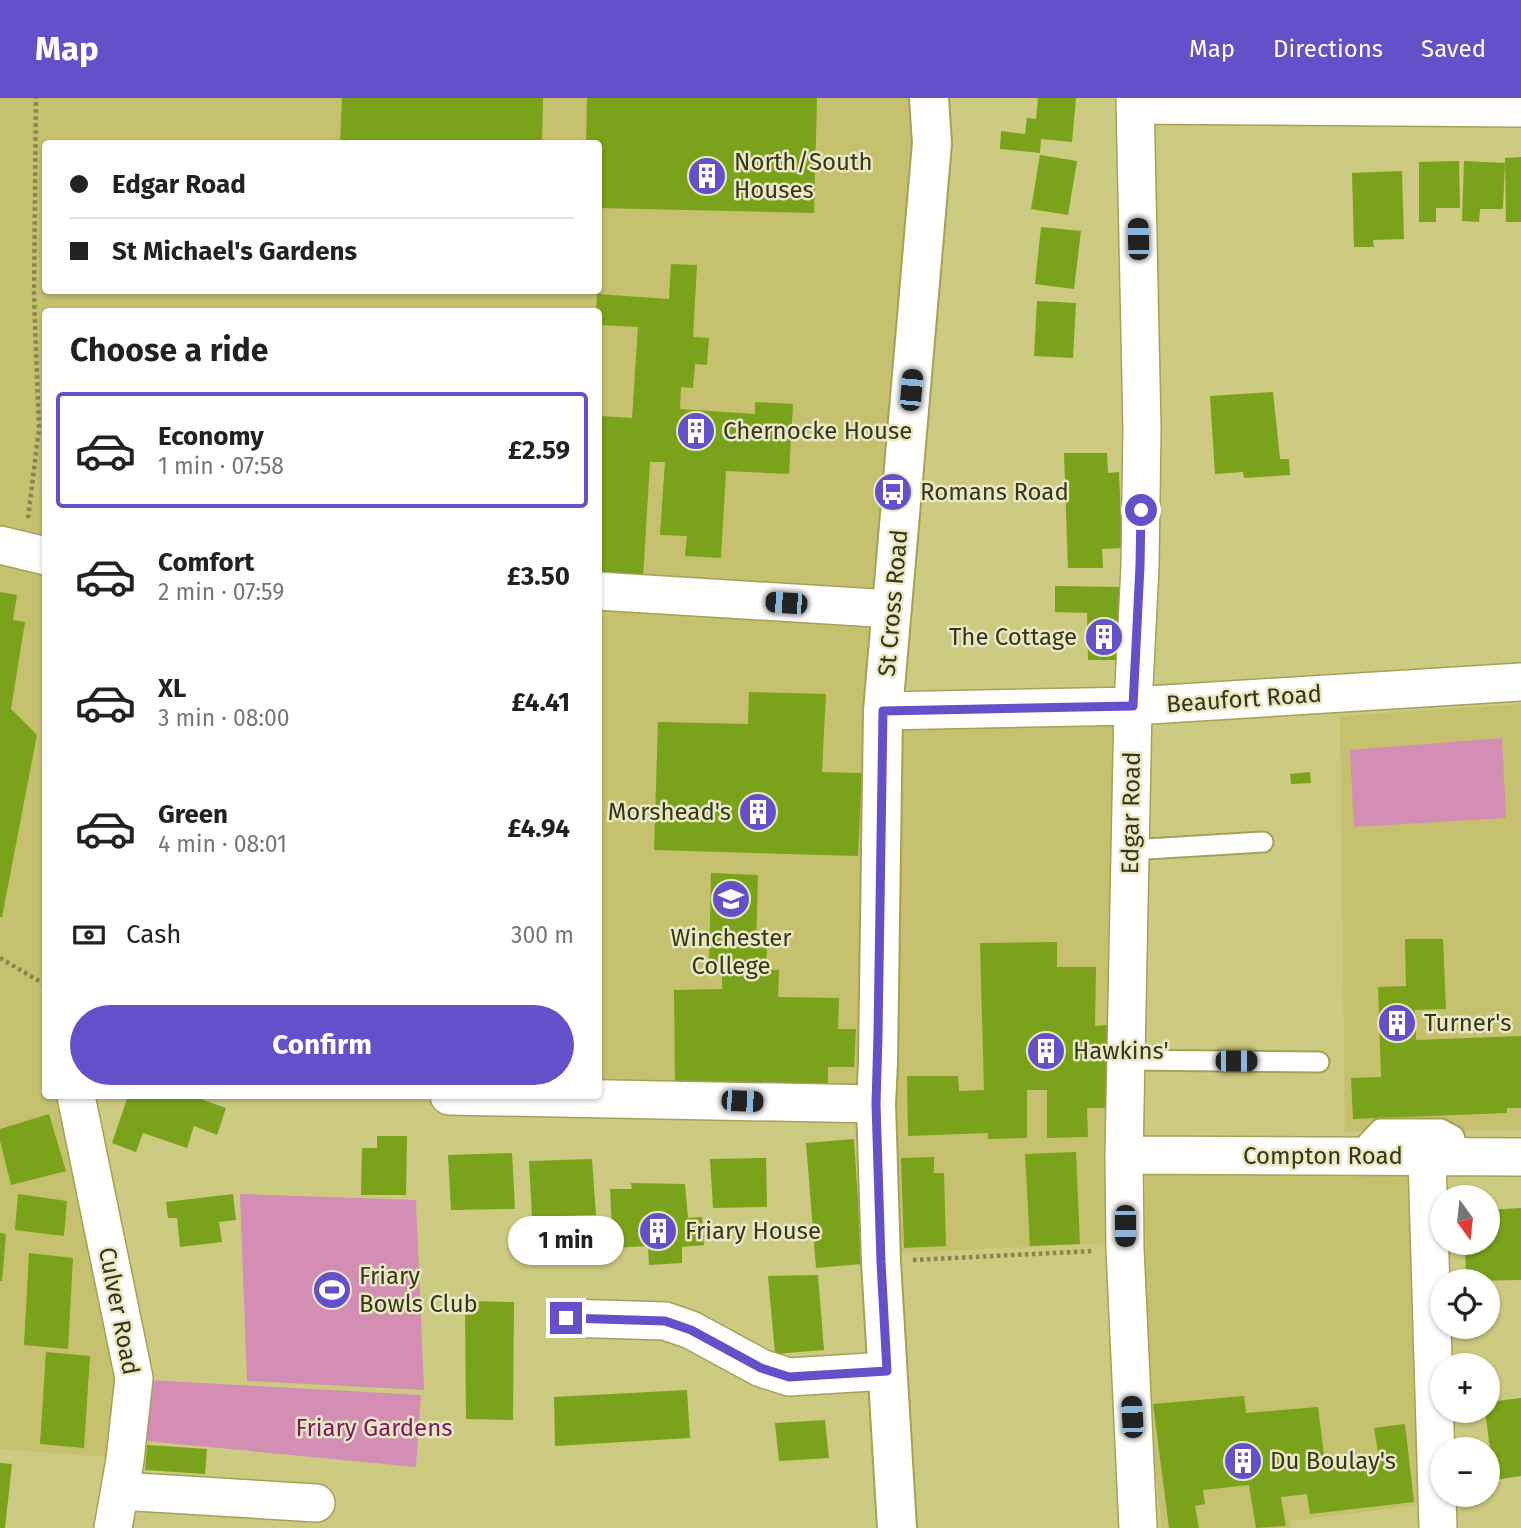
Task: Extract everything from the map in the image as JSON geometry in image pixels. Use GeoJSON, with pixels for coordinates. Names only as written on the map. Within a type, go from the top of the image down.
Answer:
{"type":"FeatureCollection","features":[{"type":"Feature","properties":{"kind":"main road","name":"St Cross Road"},"geometry":{"type":"LineString","coordinates":[[897,1528],[881,1262],[876,1104],[883,711],[932,143],[929,98]]}},
{"type":"Feature","properties":{"kind":"street"},"geometry":{"type":"LineString","coordinates":[[1135,101],[1521,108]]}},
{"type":"Feature","properties":{"kind":"street","name":"Edgar Road"},"geometry":{"type":"LineString","coordinates":[[1135,101],[1142,428],[1140,566],[1133,706],[1124,1155],[1125,1249],[1138,1528]]}},
{"type":"Feature","properties":{"kind":"street"},"geometry":{"type":"LineString","coordinates":[[602,591],[892,609]]}},
{"type":"Feature","properties":{"kind":"street","name":"Beaufort Road"},"geometry":{"type":"LineString","coordinates":[[883,711],[1133,706],[1521,682]]}},
{"type":"Feature","properties":{"kind":"street","name":"Culver Road"},"geometry":{"type":"LineString","coordinates":[[77,1099],[134,1378],[113,1528]]}},
{"type":"Feature","properties":{"kind":"street"},"geometry":{"type":"LineString","coordinates":[[602,1099],[876,1104]]}},
{"type":"Feature","properties":{"kind":"street","name":"Compton Road"},"geometry":{"type":"LineString","coordinates":[[1124,1155],[1521,1157]]}},
{"type":"Feature","properties":{"kind":"street"},"geometry":{"type":"LineString","coordinates":[[1438,1528],[1444,1157]]}},
{"type":"Feature","properties":{"kind":"street"},"geometry":{"type":"LineString","coordinates":[[566,1318],[665,1321],[691,1330],[761,1368],[789,1377],[887,1371]]}},
{"type":"Feature","properties":{"kind":"street"},"geometry":{"type":"LineString","coordinates":[[120,1491],[316,1503]]}},
{"type":"Feature","properties":{"kind":"lane"},"geometry":{"type":"LineString","coordinates":[[1130,850],[1263,842]]}},
{"type":"Feature","properties":{"kind":"lane"},"geometry":{"type":"LineString","coordinates":[[1126,1060],[1319,1062]]}},
{"type":"Feature","properties":{"kind":"path"},"geometry":{"type":"LineString","coordinates":[[23,550],[39,429],[34,296],[36,98]]}},
{"type":"Feature","properties":{"kind":"path"},"geometry":{"type":"LineString","coordinates":[[0,958],[42,983]]}},
{"type":"Feature","properties":{"kind":"path"},"geometry":{"type":"LineString","coordinates":[[881,1262],[1125,1249]]}},
{"type":"Feature","properties":{"kind":"shaded area","name":"Winchester College"},"geometry":{"type":"Polygon","coordinates":[[[0,98],[912,98],[914,138],[859,1095],[602,1088],[602,308],[42,308],[42,1099],[72,1099],[128,1376],[121,1458],[0,1449],[0,98]]]}},
{"type":"Feature","properties":{"kind":"shaded area"},"geometry":{"type":"Polygon","coordinates":[[[1521,704],[1521,1130],[1345,1132],[1340,716],[1521,704]]]}},
{"type":"Feature","properties":{"kind":"shaded area"},"geometry":{"type":"Polygon","coordinates":[[[901,725],[1120,725],[1109,1243],[898,1253],[896,1157],[901,725]]]}},
{"type":"Feature","properties":{"kind":"shaded area"},"geometry":{"type":"Polygon","coordinates":[[[1145,1164],[1419,1167],[1426,1504],[1290,1521],[1291,1528],[1162,1528],[1147,1394],[1145,1164]]]}},
{"type":"Feature","properties":{"kind":"green space"},"geometry":{"type":"Polygon","coordinates":[[[1502,738],[1506,818],[1354,827],[1350,750],[1502,738]]]}},
{"type":"Feature","properties":{"kind":"green space","name":"Friary Bowls Club"},"geometry":{"type":"Polygon","coordinates":[[[240,1194],[416,1200],[424,1390],[247,1381],[240,1194]]]}},
{"type":"Feature","properties":{"kind":"green space","name":"Friary Gardens"},"geometry":{"type":"Polygon","coordinates":[[[148,1380],[421,1395],[416,1467],[146,1441],[148,1380]]]}},
{"type":"Feature","properties":{"kind":"building"},"geometry":{"type":"Polygon","coordinates":[[[342,98],[543,98],[542,140],[340,140],[342,98]]]}},
{"type":"Feature","properties":{"kind":"building","name":"North/South Houses"},"geometry":{"type":"Polygon","coordinates":[[[587,98],[817,98],[814,213],[602,208],[602,140],[586,140],[587,98]]]}},
{"type":"Feature","properties":{"kind":"building"},"geometry":{"type":"Polygon","coordinates":[[[1038,98],[1076,98],[1072,142],[1041,139],[1040,153],[1000,149],[1001,131],[1025,134],[1027,118],[1036,119],[1038,98]]]}},
{"type":"Feature","properties":{"kind":"building"},"geometry":{"type":"Polygon","coordinates":[[[1040,155],[1077,161],[1068,215],[1031,209],[1040,155]]]}},
{"type":"Feature","properties":{"kind":"building"},"geometry":{"type":"Polygon","coordinates":[[[1521,157],[1521,222],[1506,222],[1505,158],[1521,157]]]}},
{"type":"Feature","properties":{"kind":"building"},"geometry":{"type":"Polygon","coordinates":[[[1459,161],[1460,208],[1436,208],[1436,222],[1419,222],[1419,162],[1459,161]]]}},
{"type":"Feature","properties":{"kind":"building"},"geometry":{"type":"Polygon","coordinates":[[[1464,161],[1505,163],[1503,209],[1480,209],[1479,222],[1462,221],[1464,161]]]}},
{"type":"Feature","properties":{"kind":"building"},"geometry":{"type":"Polygon","coordinates":[[[1402,171],[1404,239],[1373,240],[1374,247],[1354,247],[1352,173],[1402,171]]]}},
{"type":"Feature","properties":{"kind":"building"},"geometry":{"type":"Polygon","coordinates":[[[1041,227],[1081,231],[1074,289],[1035,284],[1041,227]]]}},
{"type":"Feature","properties":{"kind":"building","name":"Chernocke House"},"geometry":{"type":"Polygon","coordinates":[[[671,264],[697,265],[693,337],[709,338],[707,365],[695,364],[693,388],[681,387],[680,409],[755,414],[755,402],[793,404],[789,474],[726,471],[721,558],[685,556],[687,536],[660,535],[665,462],[650,462],[643,578],[602,575],[602,416],[632,418],[638,327],[602,325],[602,308],[596,308],[597,294],[669,299],[671,264]]]}},
{"type":"Feature","properties":{"kind":"building"},"geometry":{"type":"Polygon","coordinates":[[[1037,301],[1076,303],[1073,358],[1034,356],[1037,301]]]}},
{"type":"Feature","properties":{"kind":"building"},"geometry":{"type":"Polygon","coordinates":[[[1273,392],[1280,459],[1289,459],[1290,475],[1244,478],[1243,472],[1215,474],[1210,396],[1273,392]]]}},
{"type":"Feature","properties":{"kind":"building"},"geometry":{"type":"Polygon","coordinates":[[[1064,453],[1107,453],[1108,473],[1119,472],[1122,548],[1102,549],[1103,568],[1068,568],[1064,453]]]}},
{"type":"Feature","properties":{"kind":"building","name":"The Cottage"},"geometry":{"type":"Polygon","coordinates":[[[1055,586],[1119,587],[1121,660],[1088,660],[1087,613],[1055,612],[1055,586]]]}},
{"type":"Feature","properties":{"kind":"building"},"geometry":{"type":"Polygon","coordinates":[[[0,592],[17,595],[13,620],[25,622],[11,709],[37,735],[2,917],[0,917],[0,592]]]}},
{"type":"Feature","properties":{"kind":"building","name":"Morshead's"},"geometry":{"type":"Polygon","coordinates":[[[749,692],[826,694],[822,772],[862,773],[858,856],[654,850],[658,722],[748,724],[749,692]]]}},
{"type":"Feature","properties":{"kind":"building"},"geometry":{"type":"Polygon","coordinates":[[[1310,772],[1311,783],[1291,784],[1290,774],[1310,772]]]}},
{"type":"Feature","properties":{"kind":"building"},"geometry":{"type":"Polygon","coordinates":[[[711,873],[758,875],[756,948],[767,948],[766,970],[779,970],[778,997],[839,998],[838,1029],[856,1029],[854,1067],[828,1067],[828,1089],[675,1086],[674,990],[722,989],[722,965],[709,966],[711,873]]]}},
{"type":"Feature","properties":{"kind":"building","name":"Turner's"},"geometry":{"type":"Polygon","coordinates":[[[1405,939],[1443,939],[1446,1009],[1415,1010],[1416,1040],[1521,1036],[1521,1108],[1507,1108],[1507,1113],[1353,1119],[1351,1078],[1381,1077],[1378,987],[1406,986],[1405,939]]]}},
{"type":"Feature","properties":{"kind":"building","name":"Hawkins'"},"geometry":{"type":"Polygon","coordinates":[[[1057,942],[1057,967],[1096,967],[1095,1026],[1109,1025],[1110,1108],[1087,1108],[1088,1137],[1047,1138],[1047,1090],[1027,1090],[1027,1138],[988,1139],[988,1133],[908,1136],[907,1076],[958,1076],[959,1091],[984,1090],[980,943],[1057,942]]]}},
{"type":"Feature","properties":{"kind":"building"},"geometry":{"type":"Polygon","coordinates":[[[127,1099],[200,1099],[226,1108],[217,1135],[194,1126],[187,1148],[143,1133],[136,1152],[112,1143],[127,1099]]]}},
{"type":"Feature","properties":{"kind":"building"},"geometry":{"type":"Polygon","coordinates":[[[49,1114],[66,1171],[11,1185],[0,1141],[0,1129],[49,1114]]]}},
{"type":"Feature","properties":{"kind":"building","name":"Friary Bowls Club"},"geometry":{"type":"Polygon","coordinates":[[[377,1136],[407,1136],[406,1195],[361,1195],[362,1148],[377,1148],[377,1136]]]}},
{"type":"Feature","properties":{"kind":"building"},"geometry":{"type":"Polygon","coordinates":[[[854,1139],[862,1264],[816,1268],[806,1143],[854,1139]]]}},
{"type":"Feature","properties":{"kind":"building"},"geometry":{"type":"Polygon","coordinates":[[[1076,1152],[1080,1244],[1030,1246],[1025,1154],[1076,1152]]]}},
{"type":"Feature","properties":{"kind":"building"},"geometry":{"type":"Polygon","coordinates":[[[512,1153],[515,1209],[451,1210],[448,1155],[512,1153]]]}},
{"type":"Feature","properties":{"kind":"building"},"geometry":{"type":"Polygon","coordinates":[[[934,1157],[934,1173],[944,1173],[946,1246],[904,1248],[901,1158],[934,1157]]]}},
{"type":"Feature","properties":{"kind":"building"},"geometry":{"type":"Polygon","coordinates":[[[766,1158],[767,1207],[713,1208],[710,1159],[766,1158]]]}},
{"type":"Feature","properties":{"kind":"building"},"geometry":{"type":"Polygon","coordinates":[[[592,1159],[596,1215],[532,1217],[529,1161],[592,1159]]]}},
{"type":"Feature","properties":{"kind":"building","name":"Friary House"},"geometry":{"type":"Polygon","coordinates":[[[631,1183],[685,1184],[688,1218],[702,1217],[704,1245],[682,1247],[682,1263],[649,1265],[648,1246],[613,1248],[610,1189],[632,1189],[631,1183]]]}},
{"type":"Feature","properties":{"kind":"building"},"geometry":{"type":"Polygon","coordinates":[[[18,1194],[67,1201],[64,1236],[15,1230],[18,1194]]]}},
{"type":"Feature","properties":{"kind":"building"},"geometry":{"type":"Polygon","coordinates":[[[233,1194],[236,1220],[219,1222],[222,1242],[180,1247],[177,1218],[168,1218],[166,1202],[233,1194]]]}},
{"type":"Feature","properties":{"kind":"building"},"geometry":{"type":"Polygon","coordinates":[[[1521,1208],[1521,1280],[1500,1280],[1500,1269],[1466,1269],[1465,1255],[1500,1255],[1500,1209],[1521,1208]]]}},
{"type":"Feature","properties":{"kind":"building"},"geometry":{"type":"Polygon","coordinates":[[[0,1233],[6,1234],[2,1281],[0,1281],[0,1233]]]}},
{"type":"Feature","properties":{"kind":"building"},"geometry":{"type":"Polygon","coordinates":[[[29,1253],[73,1258],[68,1349],[24,1345],[29,1253]]]}},
{"type":"Feature","properties":{"kind":"building"},"geometry":{"type":"Polygon","coordinates":[[[818,1275],[824,1350],[775,1354],[768,1276],[818,1275]]]}},
{"type":"Feature","properties":{"kind":"building"},"geometry":{"type":"Polygon","coordinates":[[[465,1301],[514,1302],[513,1420],[466,1419],[465,1301]]]}},
{"type":"Feature","properties":{"kind":"building"},"geometry":{"type":"Polygon","coordinates":[[[46,1352],[90,1356],[84,1448],[40,1444],[46,1352]]]}},
{"type":"Feature","properties":{"kind":"building"},"geometry":{"type":"Polygon","coordinates":[[[687,1390],[690,1438],[555,1446],[554,1397],[687,1390]]]}},
{"type":"Feature","properties":{"kind":"building","name":"Du Boulay's"},"geometry":{"type":"Polygon","coordinates":[[[1244,1396],[1246,1413],[1318,1407],[1325,1463],[1379,1458],[1374,1428],[1405,1424],[1414,1502],[1310,1514],[1307,1494],[1281,1497],[1286,1526],[1256,1528],[1249,1485],[1203,1490],[1205,1504],[1195,1506],[1199,1528],[1169,1528],[1153,1404],[1244,1396]]]}},
{"type":"Feature","properties":{"kind":"building"},"geometry":{"type":"Polygon","coordinates":[[[1521,1398],[1521,1476],[1500,1479],[1500,1437],[1488,1437],[1487,1423],[1500,1423],[1500,1401],[1521,1398]]]}},
{"type":"Feature","properties":{"kind":"building"},"geometry":{"type":"Polygon","coordinates":[[[825,1420],[829,1458],[779,1461],[775,1423],[825,1420]]]}},
{"type":"Feature","properties":{"kind":"building"},"geometry":{"type":"Polygon","coordinates":[[[147,1445],[207,1449],[205,1474],[145,1470],[147,1445]]]}},
{"type":"Feature","properties":{"kind":"building"},"geometry":{"type":"Polygon","coordinates":[[[0,1463],[12,1464],[5,1528],[0,1528],[0,1463]]]}},
{"type":"Feature","properties":{"kind":"place","name":"North/South Houses"},"geometry":{"type":"Point","coordinates":[707,176]}},
{"type":"Feature","properties":{"kind":"place","name":"Chernocke House"},"geometry":{"type":"Point","coordinates":[696,431]}},
{"type":"Feature","properties":{"kind":"place","name":"Romans Road"},"geometry":{"type":"Point","coordinates":[893,492]}},
{"type":"Feature","properties":{"kind":"place","name":"The Cottage"},"geometry":{"type":"Point","coordinates":[1104,637]}},
{"type":"Feature","properties":{"kind":"place","name":"Morshead's"},"geometry":{"type":"Point","coordinates":[758,812]}},
{"type":"Feature","properties":{"kind":"place","name":"Winchester College"},"geometry":{"type":"Point","coordinates":[731,899]}},
{"type":"Feature","properties":{"kind":"place","name":"Turner's"},"geometry":{"type":"Point","coordinates":[1397,1023]}},
{"type":"Feature","properties":{"kind":"place","name":"Hawkins'"},"geometry":{"type":"Point","coordinates":[1046,1051]}},
{"type":"Feature","properties":{"kind":"place","name":"Friary House"},"geometry":{"type":"Point","coordinates":[658,1231]}},
{"type":"Feature","properties":{"kind":"place","name":"Friary Bowls Club"},"geometry":{"type":"Point","coordinates":[332,1290]}},
{"type":"Feature","properties":{"kind":"place","name":"Du Boulay's"},"geometry":{"type":"Point","coordinates":[1243,1461]}},
{"type":"Feature","properties":{"kind":"route"},"geometry":{"type":"LineString","coordinates":[[566,1318],[665,1321],[691,1330],[761,1368],[789,1377],[887,1371],[876,1104],[883,711],[1133,706],[1141,510]]}}]}
